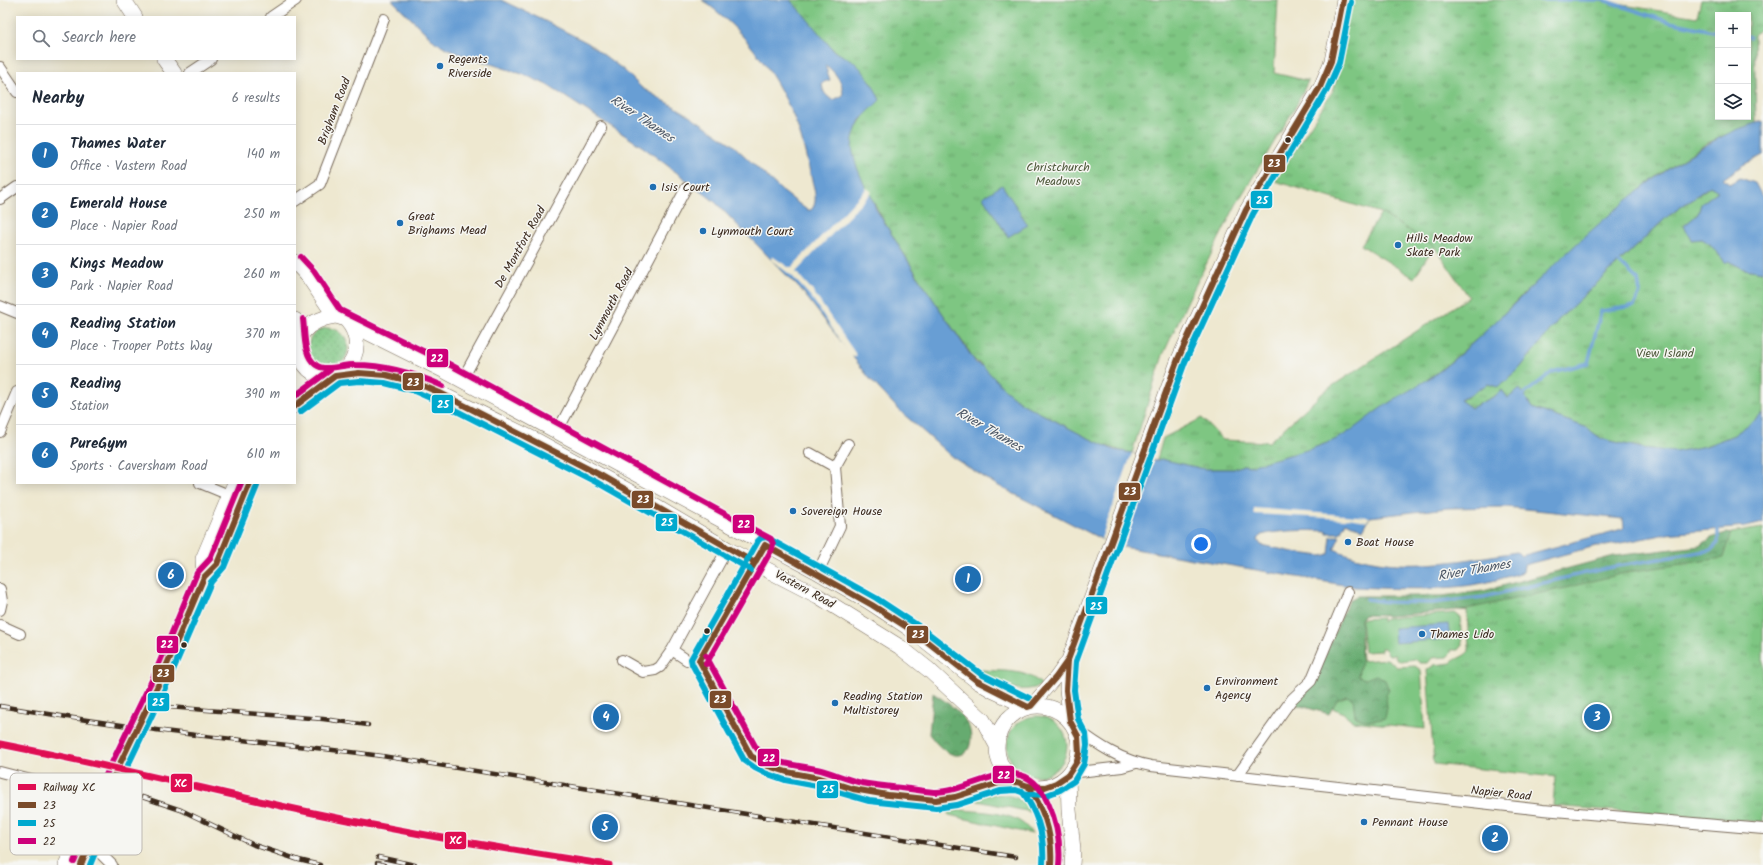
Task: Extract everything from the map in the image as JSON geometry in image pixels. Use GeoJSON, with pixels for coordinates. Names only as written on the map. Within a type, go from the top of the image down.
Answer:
{"type":"FeatureCollection","features":[{"type":"Feature","properties":{"kind":"main road"},"geometry":{"type":"LineString","coordinates":[[124,0],[134,16]]}},
{"type":"Feature","properties":{"kind":"main road"},"geometry":{"type":"LineString","coordinates":[[1051,865],[1050,829],[1038,799],[1005,771],[999,760],[997,746],[999,734],[1004,723],[1014,714],[1029,706],[1056,677],[1068,660],[1178,359],[1246,210],[1320,87],[1331,61],[1343,0]]}},
{"type":"Feature","properties":{"kind":"main road"},"geometry":{"type":"LineString","coordinates":[[165,60],[173,72]]}},
{"type":"Feature","properties":{"kind":"main road"},"geometry":{"type":"LineString","coordinates":[[296,263],[308,276],[335,316]]}},
{"type":"Feature","properties":{"kind":"main road"},"geometry":{"type":"LineString","coordinates":[[296,405],[349,367],[355,354],[355,336],[349,323],[343,318],[335,316],[324,317],[311,325],[301,335],[297,346]]}},
{"type":"Feature","properties":{"kind":"main road","name":"Vastern Road"},"geometry":{"type":"LineString","coordinates":[[349,323],[462,380],[818,572],[868,601],[909,628],[977,681],[994,691],[1029,706]]}},
{"type":"Feature","properties":{"kind":"main road"},"geometry":{"type":"LineString","coordinates":[[296,333],[297,346],[304,362],[311,372],[318,375],[339,374]]}},
{"type":"Feature","properties":{"kind":"main road","name":"Vastern Road"},"geometry":{"type":"LineString","coordinates":[[339,374],[367,373],[400,378],[439,393],[539,442],[727,548],[818,596],[900,647],[933,673],[983,720],[997,746]]}},
{"type":"Feature","properties":{"kind":"main road"},"geometry":{"type":"LineString","coordinates":[[115,773],[160,681],[204,578],[217,564],[250,484]]}},
{"type":"Feature","properties":{"kind":"main road"},"geometry":{"type":"LineString","coordinates":[[204,578],[204,559],[232,489]]}},
{"type":"Feature","properties":{"kind":"main road"},"geometry":{"type":"LineString","coordinates":[[1022,784],[1045,787],[1056,783],[1069,774],[1077,761],[1079,753],[1078,736],[1072,724],[1066,690],[1068,660]]}},
{"type":"Feature","properties":{"kind":"main road"},"geometry":{"type":"LineString","coordinates":[[1029,706],[1043,706],[1056,710],[1072,724]]}},
{"type":"Feature","properties":{"kind":"main road"},"geometry":{"type":"LineString","coordinates":[[1069,774],[1073,850],[1072,865]]}},
{"type":"Feature","properties":{"kind":"main road"},"geometry":{"type":"LineString","coordinates":[[66,865],[70,855]]}},
{"type":"Feature","properties":{"kind":"main road"},"geometry":{"type":"LineString","coordinates":[[81,865],[85,855]]}},
{"type":"Feature","properties":{"kind":"street"},"geometry":{"type":"LineString","coordinates":[[272,16],[296,0]]}},
{"type":"Feature","properties":{"kind":"street","name":"Brigham Road"},"geometry":{"type":"LineString","coordinates":[[296,200],[320,184],[384,19]]}},
{"type":"Feature","properties":{"kind":"street"},"geometry":{"type":"LineString","coordinates":[[191,72],[209,60]]}},
{"type":"Feature","properties":{"kind":"street"},"geometry":{"type":"LineString","coordinates":[[0,67],[16,91]]}},
{"type":"Feature","properties":{"kind":"street","name":"De Montfort Road"},"geometry":{"type":"LineString","coordinates":[[462,380],[601,126]]}},
{"type":"Feature","properties":{"kind":"street"},"geometry":{"type":"LineString","coordinates":[[0,199],[16,188]]}},
{"type":"Feature","properties":{"kind":"street","name":"Lynmouth Road"},"geometry":{"type":"LineString","coordinates":[[556,432],[686,188]]}},
{"type":"Feature","properties":{"kind":"street"},"geometry":{"type":"LineString","coordinates":[[0,306],[16,313]]}},
{"type":"Feature","properties":{"kind":"street"},"geometry":{"type":"LineString","coordinates":[[0,432],[15,404]]}},
{"type":"Feature","properties":{"kind":"street"},"geometry":{"type":"LineString","coordinates":[[818,572],[840,526],[835,467],[848,444]]}},
{"type":"Feature","properties":{"kind":"street"},"geometry":{"type":"LineString","coordinates":[[810,453],[835,467]]}},
{"type":"Feature","properties":{"kind":"street"},"geometry":{"type":"LineString","coordinates":[[205,484],[232,489]]}},
{"type":"Feature","properties":{"kind":"street"},"geometry":{"type":"LineString","coordinates":[[622,660],[638,669],[648,672],[660,667],[672,650],[727,548]]}},
{"type":"Feature","properties":{"kind":"street"},"geometry":{"type":"LineString","coordinates":[[0,589],[2,601],[0,610]]}},
{"type":"Feature","properties":{"kind":"street"},"geometry":{"type":"LineString","coordinates":[[1237,776],[1292,699],[1311,681],[1348,592]]}},
{"type":"Feature","properties":{"kind":"street"},"geometry":{"type":"LineString","coordinates":[[0,625],[20,634]]}},
{"type":"Feature","properties":{"kind":"street"},"geometry":{"type":"LineString","coordinates":[[672,650],[687,660],[699,660],[748,751],[752,756],[768,766],[787,772],[819,778],[871,793],[936,800],[955,797],[999,783],[1022,784]]}},
{"type":"Feature","properties":{"kind":"street"},"geometry":{"type":"LineString","coordinates":[[1072,724],[1098,746],[1136,763]]}},
{"type":"Feature","properties":{"kind":"street"},"geometry":{"type":"LineString","coordinates":[[1069,774],[1122,767],[1136,763]]}},
{"type":"Feature","properties":{"kind":"street","name":"Napier Road"},"geometry":{"type":"LineString","coordinates":[[1136,763],[1237,776],[1543,810],[1763,829]]}},
{"type":"Feature","properties":{"kind":"street"},"geometry":{"type":"LineString","coordinates":[[0,772],[10,775]]}},
{"type":"Feature","properties":{"kind":"street"},"geometry":{"type":"LineString","coordinates":[[102,855],[112,865]]}},
{"type":"Feature","properties":{"kind":"green space","name":"Christchurch Meadows"},"geometry":{"type":"Polygon","coordinates":[[[790,0],[1278,0],[1274,73],[1308,81],[1295,108],[1237,203],[1189,298],[1163,355],[1132,453],[1111,448],[1092,440],[1023,404],[1011,396],[982,365],[972,358],[969,351],[927,291],[895,240],[871,195],[863,184],[854,158],[852,142],[857,127],[869,110],[842,56],[822,38],[790,0]]]}},
{"type":"Feature","properties":{"kind":"green space"},"geometry":{"type":"Polygon","coordinates":[[[1348,0],[1593,0],[1697,17],[1701,0],[1763,0],[1763,26],[1754,35],[1756,123],[1707,143],[1659,175],[1630,198],[1520,297],[1483,334],[1442,369],[1419,386],[1386,405],[1351,432],[1333,441],[1308,450],[1251,466],[1243,465],[1234,469],[1204,469],[1157,459],[1163,438],[1202,418],[1223,440],[1269,442],[1326,390],[1469,297],[1434,246],[1381,213],[1275,181],[1334,89],[1341,59],[1348,0]]]}},
{"type":"Feature","properties":{"kind":"green space","name":"View Island"},"geometry":{"type":"Polygon","coordinates":[[[1711,186],[1718,191],[1701,204],[1698,214],[1684,226],[1692,240],[1702,239],[1710,244],[1726,263],[1728,261],[1744,269],[1763,272],[1763,414],[1760,417],[1734,435],[1706,446],[1675,452],[1643,448],[1602,439],[1585,427],[1532,408],[1520,390],[1508,398],[1502,390],[1495,396],[1471,408],[1460,400],[1468,397],[1478,389],[1488,384],[1509,377],[1520,368],[1559,319],[1667,217],[1711,186]]]}},
{"type":"Feature","properties":{"kind":"green space","name":"Hills Meadow Skate Park"},"geometry":{"type":"Polygon","coordinates":[[[1381,213],[1434,246],[1414,278],[1361,245],[1381,213]]]}},
{"type":"Feature","properties":{"kind":"green space"},"geometry":{"type":"Polygon","coordinates":[[[332,328],[339,331],[345,337],[348,348],[347,356],[339,365],[332,368],[324,368],[317,365],[309,356],[308,344],[311,337],[320,329],[332,328]]]}},
{"type":"Feature","properties":{"kind":"green space"},"geometry":{"type":"Polygon","coordinates":[[[1763,528],[1763,822],[1553,806],[1555,777],[1434,764],[1427,670],[1434,665],[1451,663],[1469,651],[1467,609],[1570,587],[1628,572],[1723,558],[1731,533],[1763,528]]]}},
{"type":"Feature","properties":{"kind":"green space"},"geometry":{"type":"Polygon","coordinates":[[[1726,533],[1741,535],[1749,562],[1485,612],[1458,610],[1389,616],[1364,615],[1361,619],[1361,662],[1358,676],[1365,679],[1376,675],[1385,680],[1389,690],[1386,695],[1387,708],[1385,718],[1369,720],[1358,718],[1355,716],[1353,699],[1347,696],[1337,700],[1329,714],[1294,704],[1313,682],[1349,600],[1357,596],[1441,596],[1483,591],[1614,556],[1699,546],[1713,537],[1726,533]]]}},
{"type":"Feature","properties":{"kind":"green space","name":"Thames Lido"},"geometry":{"type":"Polygon","coordinates":[[[1455,613],[1460,617],[1462,645],[1458,650],[1451,650],[1451,653],[1447,657],[1432,658],[1428,663],[1420,663],[1415,659],[1400,661],[1395,657],[1395,654],[1389,655],[1384,648],[1381,648],[1381,651],[1364,652],[1361,619],[1382,618],[1382,622],[1386,618],[1455,613]]]}},
{"type":"Feature","properties":{"kind":"green space"},"geometry":{"type":"Polygon","coordinates":[[[1360,624],[1362,661],[1387,659],[1397,667],[1415,666],[1421,670],[1425,729],[1353,721],[1342,712],[1325,705],[1360,624]]]}},
{"type":"Feature","properties":{"kind":"green space"},"geometry":{"type":"Polygon","coordinates":[[[974,669],[1019,673],[1035,679],[1042,685],[1033,688],[1015,689],[998,683],[974,669]]]}},
{"type":"Feature","properties":{"kind":"green space"},"geometry":{"type":"Polygon","coordinates":[[[933,693],[957,711],[965,720],[970,729],[970,744],[965,753],[961,755],[955,755],[947,752],[937,744],[929,734],[933,693]]]}},
{"type":"Feature","properties":{"kind":"green space"},"geometry":{"type":"Polygon","coordinates":[[[1031,716],[1043,716],[1054,721],[1062,729],[1067,740],[1065,758],[1054,771],[1043,776],[1031,776],[1020,771],[1012,763],[1007,752],[1007,740],[1012,729],[1020,721],[1031,716]]]}},
{"type":"Feature","properties":{"kind":"green space"},"geometry":{"type":"Polygon","coordinates":[[[989,794],[1007,795],[1019,799],[1024,802],[1031,812],[978,801],[976,797],[989,794]]]}},
{"type":"Feature","properties":{"kind":"green space"},"geometry":{"type":"Polygon","coordinates":[[[961,810],[990,812],[1010,817],[1026,826],[1032,834],[949,815],[947,812],[961,810]]]}},
{"type":"Feature","properties":{"kind":"water","name":"River Thames"},"geometry":{"type":"Polygon","coordinates":[[[392,0],[501,0],[588,43],[625,71],[642,88],[689,115],[733,145],[781,190],[807,210],[811,210],[815,202],[814,186],[798,128],[781,92],[771,74],[747,41],[718,12],[702,0],[790,0],[834,51],[853,61],[872,83],[880,100],[860,120],[856,129],[852,148],[856,165],[876,209],[918,277],[976,363],[983,366],[1006,391],[1023,404],[1114,450],[1132,453],[1154,461],[1161,459],[1204,469],[1234,469],[1243,465],[1251,466],[1322,445],[1347,433],[1387,404],[1429,379],[1452,361],[1594,228],[1655,178],[1686,157],[1729,133],[1763,121],[1763,155],[1743,165],[1723,179],[1729,184],[1740,178],[1755,183],[1763,198],[1763,272],[1744,269],[1728,261],[1726,263],[1710,244],[1702,239],[1692,240],[1684,226],[1698,214],[1701,204],[1718,191],[1710,186],[1667,217],[1559,319],[1520,368],[1509,377],[1509,379],[1497,387],[1488,384],[1460,400],[1471,408],[1495,396],[1502,390],[1508,398],[1520,389],[1532,408],[1585,427],[1602,439],[1642,448],[1675,452],[1706,446],[1734,435],[1763,414],[1763,523],[1746,527],[1666,534],[1606,546],[1596,546],[1524,565],[1523,572],[1494,581],[1468,586],[1436,588],[1403,589],[1355,587],[1123,547],[1101,539],[995,484],[952,457],[900,411],[870,379],[802,291],[714,201],[643,147],[547,85],[525,75],[457,53],[435,42],[392,0]],[[825,65],[830,80],[824,82],[822,87],[825,94],[833,100],[842,96],[842,87],[832,70],[825,65]],[[1506,507],[1448,508],[1370,517],[1363,530],[1346,522],[1340,533],[1327,533],[1327,531],[1285,531],[1261,535],[1258,540],[1261,545],[1298,553],[1322,556],[1329,554],[1331,536],[1340,536],[1334,549],[1356,557],[1378,562],[1424,564],[1517,552],[1521,556],[1622,529],[1624,527],[1623,519],[1506,507]]]}},
{"type":"Feature","properties":{"kind":"water"},"geometry":{"type":"Polygon","coordinates":[[[1002,185],[1028,225],[1008,237],[983,197],[1002,185]]]}},
{"type":"Feature","properties":{"kind":"water","name":"Thames Lido"},"geometry":{"type":"Polygon","coordinates":[[[1448,624],[1450,639],[1395,643],[1394,628],[1448,624]]]}},
{"type":"Feature","properties":{"kind":"pier"},"geometry":{"type":"Polygon","coordinates":[[[867,188],[872,192],[796,272],[812,290],[857,356],[851,357],[812,298],[792,276],[771,260],[772,256],[788,267],[792,267],[867,188]]]}},
{"type":"Feature","properties":{"kind":"pier"},"geometry":{"type":"Polygon","coordinates":[[[1132,453],[1154,461],[1123,547],[1101,539],[1132,453]]]}},
{"type":"Feature","properties":{"kind":"pier"},"geometry":{"type":"Polygon","coordinates":[[[1254,508],[1370,517],[1367,521],[1348,518],[1254,514],[1254,508]]]}},
{"type":"Feature","properties":{"kind":"waterway"},"geometry":{"type":"LineString","coordinates":[[1531,0],[1603,0],[1670,22],[1715,31]]}},
{"type":"Feature","properties":{"kind":"waterway"},"geometry":{"type":"LineString","coordinates":[[1523,395],[1552,372],[1588,363],[1601,311],[1634,306],[1640,293],[1638,280],[1619,262]]}},
{"type":"Feature","properties":{"kind":"waterway"},"geometry":{"type":"LineString","coordinates":[[1366,599],[1388,602],[1432,603],[1484,597],[1607,568],[1711,550],[1718,543],[1718,528]]}},
{"type":"Feature","properties":{"kind":"railway"},"geometry":{"type":"LineString","coordinates":[[0,706],[156,730],[382,756],[1016,857]]}},
{"type":"Feature","properties":{"kind":"railway"},"geometry":{"type":"LineString","coordinates":[[168,707],[323,719],[368,725]]}},
{"type":"Feature","properties":{"kind":"railway"},"geometry":{"type":"LineString","coordinates":[[142,797],[181,810],[254,845],[299,860],[320,865]]}},
{"type":"Feature","properties":{"kind":"railway"},"geometry":{"type":"LineString","coordinates":[[378,857],[415,865]]}},
{"type":"Feature","properties":{"kind":"railway"},"geometry":{"type":"LineString","coordinates":[[377,863],[384,865]]}},
{"type":"Feature","properties":{"kind":"rail line","name":"XC"},"geometry":{"type":"LineString","coordinates":[[0,744],[135,773]]}},
{"type":"Feature","properties":{"kind":"rail line","name":"XC"},"geometry":{"type":"LineString","coordinates":[[142,774],[290,808],[409,832],[609,865]]}},
{"type":"Feature","properties":{"kind":"transit line","name":"23"},"geometry":{"type":"LineString","coordinates":[[1068,660],[1178,359],[1246,210],[1320,87],[1331,61],[1343,0]]}},
{"type":"Feature","properties":{"kind":"transit line","name":"25"},"geometry":{"type":"LineString","coordinates":[[1029,698],[981,674],[920,627],[876,598],[766,537],[761,538],[758,541],[691,659],[692,664],[744,760],[765,773],[785,780],[817,786],[869,801],[936,808],[957,805],[1000,791],[1016,790],[1027,794],[1047,795],[1060,790],[1074,781],[1084,764],[1087,745],[1086,734],[1078,719],[1074,690],[1076,662],[1185,362],[1253,214],[1327,90],[1339,63],[1351,2]]}},
{"type":"Feature","properties":{"kind":"transit line","name":"22"},"geometry":{"type":"LineString","coordinates":[[301,257],[314,271],[340,310],[447,363],[771,539],[773,544],[772,549],[706,664]]}},
{"type":"Feature","properties":{"kind":"transit line","name":"22"},"geometry":{"type":"LineString","coordinates":[[303,319],[309,356],[312,361],[320,367],[329,368],[351,365],[378,366],[421,377],[443,386]]}},
{"type":"Feature","properties":{"kind":"transit line","name":"22"},"geometry":{"type":"LineString","coordinates":[[296,395],[330,370]]}},
{"type":"Feature","properties":{"kind":"transit line","name":"23"},"geometry":{"type":"LineString","coordinates":[[296,405],[335,376],[359,373],[386,375],[414,382],[440,393],[602,476],[755,563]]}},
{"type":"Feature","properties":{"kind":"transit line","name":"25"},"geometry":{"type":"LineString","coordinates":[[300,412],[339,383],[359,381],[385,383],[412,390],[437,401],[598,483],[751,570]]}},
{"type":"Feature","properties":{"kind":"transit line","name":"22"},"geometry":{"type":"LineString","coordinates":[[107,773],[153,678],[197,573],[210,559],[241,484]]}},
{"type":"Feature","properties":{"kind":"transit line","name":"23"},"geometry":{"type":"LineString","coordinates":[[115,773],[160,681],[204,577],[217,564],[250,484]]}},
{"type":"Feature","properties":{"kind":"transit line","name":"25"},"geometry":{"type":"LineString","coordinates":[[124,773],[167,684],[211,582],[224,567],[257,486]]}},
{"type":"Feature","properties":{"kind":"transit line","name":"23"},"geometry":{"type":"LineString","coordinates":[[765,545],[872,605],[916,633],[977,681],[1028,707],[1031,706],[1056,677],[1068,660],[1066,690],[1070,721],[1078,736],[1079,753],[1077,761],[1068,775],[1056,783],[1045,787],[1028,786],[1017,782],[999,783],[955,797],[936,800],[888,795],[853,789],[819,778],[787,772],[768,766],[751,756],[699,660],[765,545]]}},
{"type":"Feature","properties":{"kind":"transit line","name":"22"},"geometry":{"type":"LineString","coordinates":[[706,656],[755,746],[768,758],[786,764],[821,770],[862,783],[934,792],[953,790],[999,775],[1013,774],[1026,777],[1038,786],[1048,803],[1056,826],[1059,841],[1059,865]]}},
{"type":"Feature","properties":{"kind":"transit line","name":"23"},"geometry":{"type":"LineString","coordinates":[[1028,786],[1039,804],[1047,823],[1051,843],[1051,865]]}},
{"type":"Feature","properties":{"kind":"transit line","name":"25"},"geometry":{"type":"LineString","coordinates":[[1022,791],[1028,799],[1039,825],[1043,844],[1043,864]]}},
{"type":"Feature","properties":{"kind":"transit line","name":"22"},"geometry":{"type":"LineString","coordinates":[[74,862],[77,855]]}},
{"type":"Feature","properties":{"kind":"transit line","name":"23"},"geometry":{"type":"LineString","coordinates":[[81,865],[85,855]]}},
{"type":"Feature","properties":{"kind":"transit line","name":"25"},"geometry":{"type":"LineString","coordinates":[[90,865],[94,855]]}},
{"type":"Feature","properties":{"kind":"place","name":"Regents Riverside"},"geometry":{"type":"Point","coordinates":[440,66]}},
{"type":"Feature","properties":{"kind":"place","name":"Isis Court"},"geometry":{"type":"Point","coordinates":[653,187]}},
{"type":"Feature","properties":{"kind":"place","name":"Great Brighams Mead"},"geometry":{"type":"Point","coordinates":[400,223]}},
{"type":"Feature","properties":{"kind":"place","name":"Lynmouth Court"},"geometry":{"type":"Point","coordinates":[703,231]}},
{"type":"Feature","properties":{"kind":"place","name":"Hills Meadow Skate Park"},"geometry":{"type":"Point","coordinates":[1398,245]}},
{"type":"Feature","properties":{"kind":"place","name":"Sovereign House"},"geometry":{"type":"Point","coordinates":[793,511]}},
{"type":"Feature","properties":{"kind":"place","name":"Boat House"},"geometry":{"type":"Point","coordinates":[1348,542]}},
{"type":"Feature","properties":{"kind":"place","name":"PureGym"},"geometry":{"type":"Point","coordinates":[171,575]}},
{"type":"Feature","properties":{"kind":"place","name":"Thames Water"},"geometry":{"type":"Point","coordinates":[968,579]}},
{"type":"Feature","properties":{"kind":"place","name":"Thames Lido"},"geometry":{"type":"Point","coordinates":[1422,634]}},
{"type":"Feature","properties":{"kind":"place","name":"Environment Agency"},"geometry":{"type":"Point","coordinates":[1207,688]}},
{"type":"Feature","properties":{"kind":"place","name":"Reading Station Multistorey"},"geometry":{"type":"Point","coordinates":[835,703]}},
{"type":"Feature","properties":{"kind":"place","name":"Reading Station"},"geometry":{"type":"Point","coordinates":[606,717]}},
{"type":"Feature","properties":{"kind":"place","name":"Kings Meadow"},"geometry":{"type":"Point","coordinates":[1597,717]}},
{"type":"Feature","properties":{"kind":"place","name":"Pennant House"},"geometry":{"type":"Point","coordinates":[1364,822]}},
{"type":"Feature","properties":{"kind":"place","name":"Reading"},"geometry":{"type":"Point","coordinates":[605,827]}},
{"type":"Feature","properties":{"kind":"place","name":"Emerald House"},"geometry":{"type":"Point","coordinates":[1495,838]}}]}
